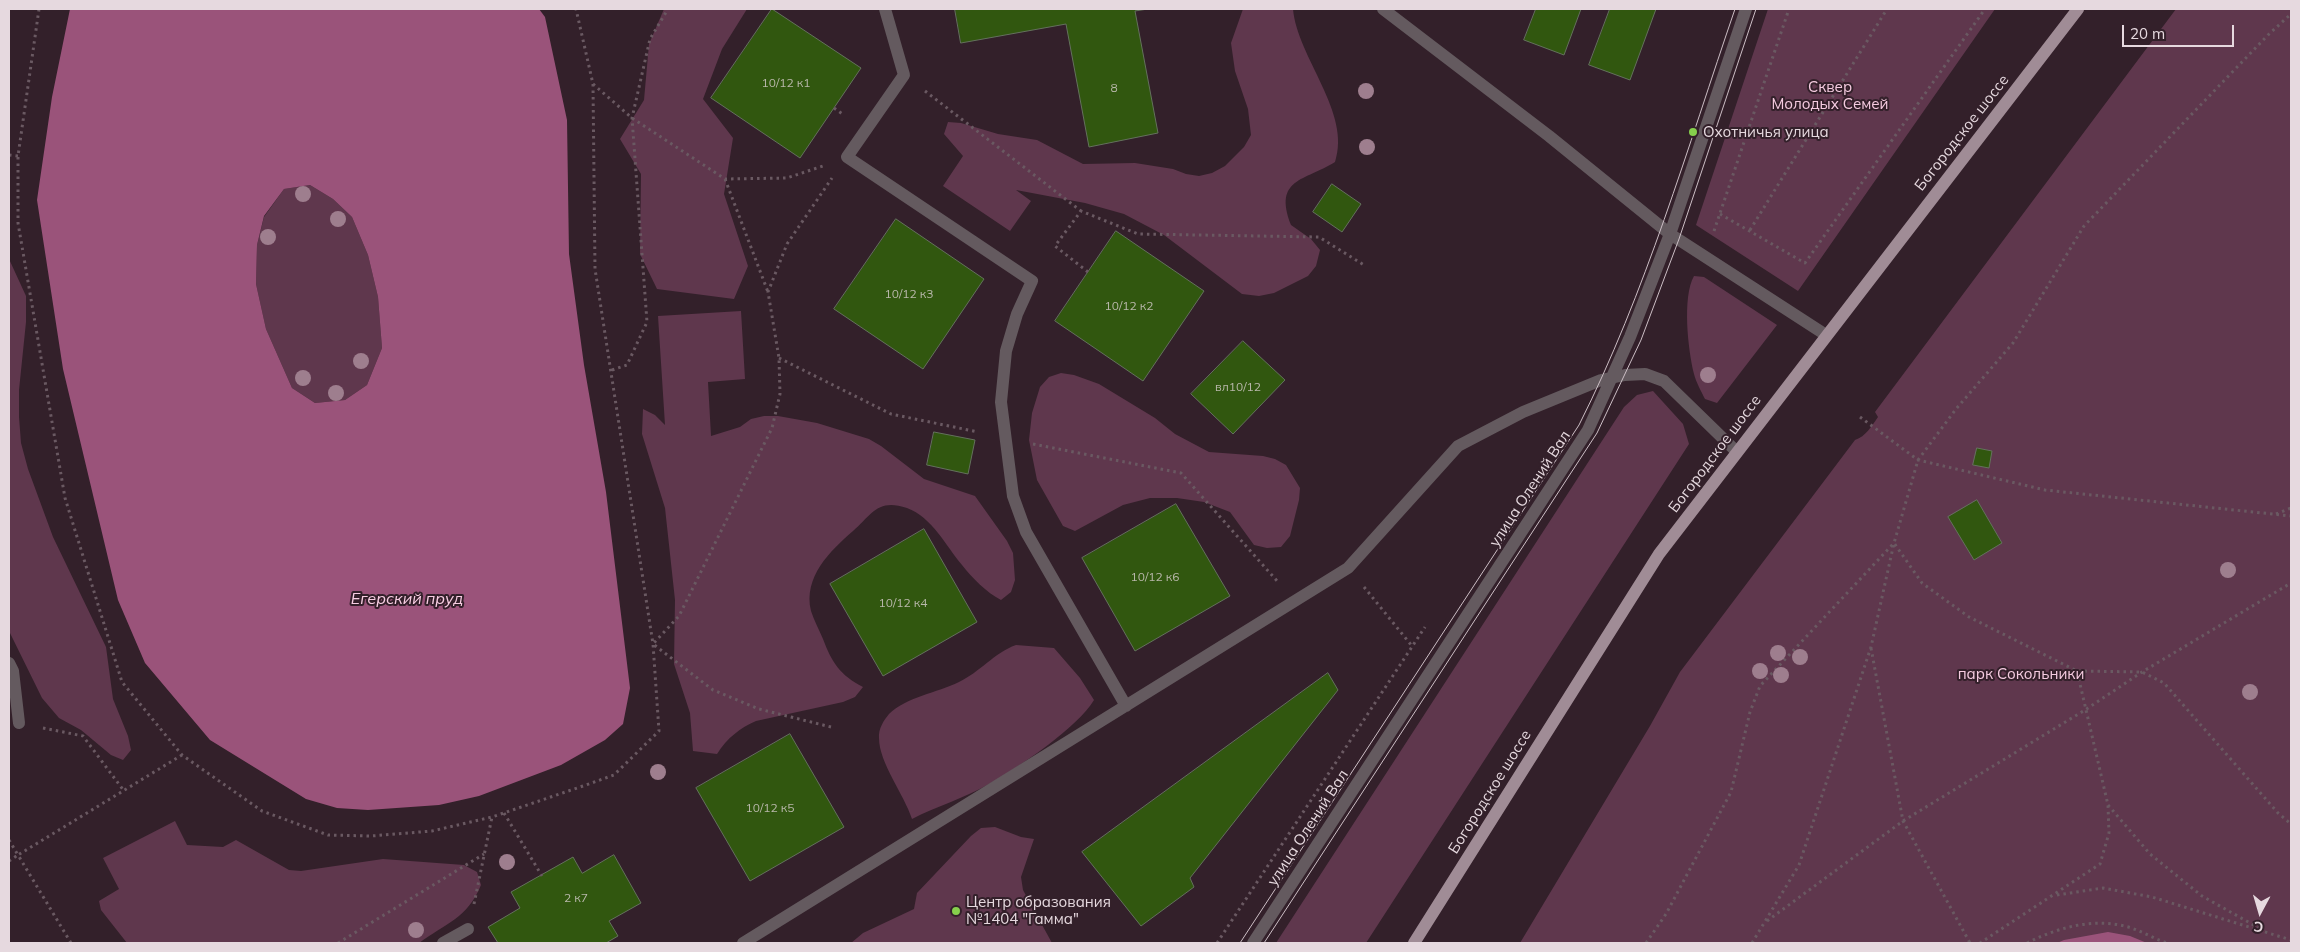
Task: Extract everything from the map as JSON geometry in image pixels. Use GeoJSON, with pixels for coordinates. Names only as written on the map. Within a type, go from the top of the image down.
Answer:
{"type":"FeatureCollection","features":[{"type":"Feature","properties":{"kind":"main road","name":"Богородское шоссе"},"geometry":{"type":"LineString","coordinates":[[1414,943],[1659,554],[2078,9]]}},
{"type":"Feature","properties":{"kind":"street"},"geometry":{"type":"LineString","coordinates":[[885,9],[904,75],[847,157],[1032,281],[1017,314],[1006,351],[1001,402],[1004,438],[1013,496],[1026,532],[1126,706]]}},
{"type":"Feature","properties":{"kind":"street"},"geometry":{"type":"LineString","coordinates":[[1383,9],[1549,136],[1670,234],[1826,335]]}},
{"type":"Feature","properties":{"kind":"street","name":"улица Олений Вал"},"geometry":{"type":"LineString","coordinates":[[1253,943],[1588,430],[1612,377],[1670,234],[1746,9]]}},
{"type":"Feature","properties":{"kind":"street"},"geometry":{"type":"LineString","coordinates":[[743,943],[1348,568],[1458,446],[1523,412],[1612,377],[1645,374],[1664,381],[1737,452]]}},
{"type":"Feature","properties":{"kind":"street"},"geometry":{"type":"LineString","coordinates":[[9,663],[13,671],[19,723]]}},
{"type":"Feature","properties":{"kind":"street"},"geometry":{"type":"LineString","coordinates":[[443,943],[468,929]]}},
{"type":"Feature","properties":{"kind":"path"},"geometry":{"type":"LineString","coordinates":[[39,9],[18,156],[18,223],[64,498],[122,682],[182,755],[262,812],[328,835],[372,836],[432,830],[492,817],[614,775],[659,731],[653,644],[595,269],[593,84],[576,9]]}},
{"type":"Feature","properties":{"kind":"path"},"geometry":{"type":"LineString","coordinates":[[612,370],[627,365],[647,322],[632,118],[650,39],[668,9]]}},
{"type":"Feature","properties":{"kind":"path"},"geometry":{"type":"LineString","coordinates":[[1705,257],[1789,9]]}},
{"type":"Feature","properties":{"kind":"path"},"geometry":{"type":"LineString","coordinates":[[1750,230],[1887,9]]}},
{"type":"Feature","properties":{"kind":"path"},"geometry":{"type":"LineString","coordinates":[[1720,214],[1805,263],[1985,9]]}},
{"type":"Feature","properties":{"kind":"path"},"geometry":{"type":"LineString","coordinates":[[1752,943],[1799,865],[1870,647],[1894,543],[1918,460],[2014,342],[2084,226],[2186,119],[2291,14]]}},
{"type":"Feature","properties":{"kind":"path"},"geometry":{"type":"LineString","coordinates":[[904,75],[1081,211],[1138,234],[1318,237],[1364,265]]}},
{"type":"Feature","properties":{"kind":"path"},"geometry":{"type":"LineString","coordinates":[[593,84],[632,118],[725,179],[788,178],[847,157]]}},
{"type":"Feature","properties":{"kind":"path"},"geometry":{"type":"LineString","coordinates":[[9,155],[18,156]]}},
{"type":"Feature","properties":{"kind":"path"},"geometry":{"type":"LineString","coordinates":[[768,292],[787,244],[847,157]]}},
{"type":"Feature","properties":{"kind":"path"},"geometry":{"type":"LineString","coordinates":[[653,644],[679,616],[772,428],[780,394],[779,358],[768,292],[725,179]]}},
{"type":"Feature","properties":{"kind":"path"},"geometry":{"type":"LineString","coordinates":[[1081,211],[1055,246],[1088,272]]}},
{"type":"Feature","properties":{"kind":"path"},"geometry":{"type":"LineString","coordinates":[[779,358],[891,414],[1181,473],[1294,601]]}},
{"type":"Feature","properties":{"kind":"path"},"geometry":{"type":"LineString","coordinates":[[1860,417],[1918,460],[2046,490],[2291,516]]}},
{"type":"Feature","properties":{"kind":"path"},"geometry":{"type":"LineString","coordinates":[[2275,515],[2291,508]]}},
{"type":"Feature","properties":{"kind":"path"},"geometry":{"type":"LineString","coordinates":[[1894,543],[1922,583],[1969,617],[2077,671],[2142,672],[2164,683],[2278,813],[2291,824]]}},
{"type":"Feature","properties":{"kind":"path"},"geometry":{"type":"LineString","coordinates":[[1646,943],[1666,914],[1731,792],[1750,712],[1760,686],[1894,543]]}},
{"type":"Feature","properties":{"kind":"path"},"geometry":{"type":"LineString","coordinates":[[1348,568],[1412,646]]}},
{"type":"Feature","properties":{"kind":"path"},"geometry":{"type":"LineString","coordinates":[[1765,922],[1903,821],[2085,710],[2142,672],[2291,583]]}},
{"type":"Feature","properties":{"kind":"path"},"geometry":{"type":"LineString","coordinates":[[653,644],[713,690],[759,709],[831,727]]}},
{"type":"Feature","properties":{"kind":"path"},"geometry":{"type":"LineString","coordinates":[[1870,647],[1903,821],[1970,943]]}},
{"type":"Feature","properties":{"kind":"path"},"geometry":{"type":"LineString","coordinates":[[1980,943],[2100,864],[2109,833],[2108,805],[2077,671]]}},
{"type":"Feature","properties":{"kind":"path"},"geometry":{"type":"LineString","coordinates":[[19,723],[84,736],[124,791]]}},
{"type":"Feature","properties":{"kind":"path"},"geometry":{"type":"LineString","coordinates":[[9,861],[182,755]]}},
{"type":"Feature","properties":{"kind":"path"},"geometry":{"type":"LineString","coordinates":[[2108,805],[2150,854],[2202,896],[2265,932]]}},
{"type":"Feature","properties":{"kind":"path"},"geometry":{"type":"LineString","coordinates":[[504,813],[542,876]]}},
{"type":"Feature","properties":{"kind":"path"},"geometry":{"type":"LineString","coordinates":[[468,929],[492,817]]}},
{"type":"Feature","properties":{"kind":"path"},"geometry":{"type":"LineString","coordinates":[[9,840],[72,943]]}},
{"type":"Feature","properties":{"kind":"path"},"geometry":{"type":"LineString","coordinates":[[338,943],[484,854]]}},
{"type":"Feature","properties":{"kind":"path"},"geometry":{"type":"LineString","coordinates":[[2054,896],[2103,888],[2152,897],[2284,938],[2291,938]]}},
{"type":"Feature","properties":{"kind":"path"},"geometry":{"type":"LineString","coordinates":[[2027,943],[2054,930],[2101,922],[2126,926],[2168,943]]}},
{"type":"Feature","properties":{"kind":"green space"},"geometry":{"type":"Polygon","coordinates":[[[664,9],[747,9],[722,49],[703,99],[733,138],[724,194],[748,266],[734,299],[657,289],[640,254],[641,174],[620,139],[644,100],[649,44],[664,9]]]}},
{"type":"Feature","properties":{"kind":"green space"},"geometry":{"type":"Polygon","coordinates":[[[1243,9],[1293,9],[1304,46],[1322,85],[1336,124],[1338,143],[1335,162],[1295,183],[1289,189],[1286,198],[1286,210],[1291,225],[1311,239],[1320,250],[1316,266],[1308,276],[1274,293],[1259,296],[1242,294],[1164,235],[1124,214],[1085,203],[1016,190],[1031,201],[1010,231],[943,186],[963,156],[944,134],[948,122],[961,123],[998,134],[1037,140],[1083,164],[1135,163],[1173,169],[1199,176],[1212,173],[1225,166],[1244,147],[1251,135],[1248,109],[1235,71],[1231,43],[1243,9]]]}},
{"type":"Feature","properties":{"kind":"green space","name":"Сквер Молодых Семей"},"geometry":{"type":"Polygon","coordinates":[[[1768,9],[1995,9],[1798,291],[1696,225],[1768,9]]]}},
{"type":"Feature","properties":{"kind":"green space","name":"парк Сокольники"},"geometry":{"type":"Polygon","coordinates":[[[2176,9],[2291,9],[2291,943],[1520,943],[1650,726],[1680,672],[1855,440],[1871,428],[1878,417],[1875,412],[2176,9]]]}},
{"type":"Feature","properties":{"kind":"green space"},"geometry":{"type":"Polygon","coordinates":[[[310,185],[333,199],[352,217],[368,255],[378,297],[382,348],[367,385],[345,400],[315,403],[292,388],[266,329],[256,284],[257,245],[264,217],[284,189],[310,185]]]}},
{"type":"Feature","properties":{"kind":"green space"},"geometry":{"type":"Polygon","coordinates":[[[9,259],[26,296],[26,322],[19,390],[21,443],[28,469],[53,537],[106,647],[113,699],[128,736],[131,750],[123,760],[111,755],[81,730],[59,718],[42,698],[9,631],[9,259]]]}},
{"type":"Feature","properties":{"kind":"green space"},"geometry":{"type":"Polygon","coordinates":[[[1694,276],[1704,277],[1777,325],[1717,403],[1705,399],[1696,380],[1692,364],[1688,338],[1687,310],[1690,285],[1694,276]]]}},
{"type":"Feature","properties":{"kind":"green space"},"geometry":{"type":"Polygon","coordinates":[[[741,311],[745,379],[708,382],[711,436],[740,427],[751,419],[764,416],[778,416],[817,423],[869,439],[924,479],[975,496],[1007,541],[1013,553],[1015,580],[1011,592],[1001,600],[995,597],[971,575],[938,533],[916,512],[897,505],[882,506],[876,509],[827,556],[815,576],[811,587],[810,599],[812,614],[834,662],[848,678],[863,687],[855,697],[843,702],[756,721],[734,734],[717,754],[693,751],[690,713],[674,664],[675,600],[665,508],[642,434],[643,409],[655,415],[665,425],[658,316],[741,311]]]}},
{"type":"Feature","properties":{"kind":"green space"},"geometry":{"type":"Polygon","coordinates":[[[1061,373],[1074,375],[1099,384],[1155,418],[1175,434],[1209,452],[1263,456],[1275,459],[1286,465],[1300,488],[1290,536],[1281,547],[1267,548],[1254,545],[1230,512],[1204,502],[1177,498],[1150,498],[1123,505],[1075,531],[1063,526],[1037,480],[1029,440],[1032,413],[1040,387],[1049,377],[1061,373]]]}},
{"type":"Feature","properties":{"kind":"green space"},"geometry":{"type":"Polygon","coordinates":[[[1653,391],[1683,424],[1689,444],[1366,943],[1276,943],[1624,407],[1637,395],[1653,391]]]}},
{"type":"Feature","properties":{"kind":"green space"},"geometry":{"type":"Polygon","coordinates":[[[1016,645],[1054,648],[1080,678],[1094,700],[1075,722],[1015,768],[980,789],[912,819],[887,768],[880,748],[879,735],[883,722],[889,714],[904,703],[967,678],[1008,648],[1016,645]]]}},
{"type":"Feature","properties":{"kind":"green space"},"geometry":{"type":"Polygon","coordinates":[[[175,821],[187,845],[223,847],[236,840],[289,870],[301,871],[383,859],[464,865],[477,872],[481,885],[469,906],[462,913],[419,943],[127,943],[101,910],[99,901],[119,889],[103,858],[175,821]]]}},
{"type":"Feature","properties":{"kind":"green space"},"geometry":{"type":"Polygon","coordinates":[[[995,827],[1021,837],[1034,839],[1021,877],[1023,890],[1052,943],[851,943],[863,933],[914,909],[917,893],[971,836],[981,828],[995,827]]]}},
{"type":"Feature","properties":{"kind":"water","name":"Егерский пруд"},"geometry":{"type":"Polygon","coordinates":[[[70,9],[539,9],[545,17],[567,120],[569,254],[584,365],[606,492],[630,688],[623,724],[605,740],[561,765],[479,796],[439,805],[368,810],[337,808],[306,799],[210,740],[145,663],[118,600],[63,369],[37,200],[52,97],[70,9]],[[310,185],[284,189],[264,216],[257,245],[256,284],[266,329],[292,388],[315,403],[345,400],[367,385],[382,348],[378,297],[368,255],[352,217],[333,199],[310,185]]]}},
{"type":"Feature","properties":{"kind":"water"},"geometry":{"type":"Polygon","coordinates":[[[2108,932],[2130,936],[2147,943],[2057,943],[2064,940],[2108,932]]]}},
{"type":"Feature","properties":{"kind":"building"},"geometry":{"type":"Polygon","coordinates":[[[772,9],[861,68],[800,158],[711,98],[772,9]]]}},
{"type":"Feature","properties":{"kind":"building"},"geometry":{"type":"Polygon","coordinates":[[[955,9],[1148,9],[1135,11],[1158,133],[1089,147],[1066,24],[961,43],[955,9]]]}},
{"type":"Feature","properties":{"kind":"building"},"geometry":{"type":"Polygon","coordinates":[[[1536,9],[1581,9],[1564,55],[1524,40],[1536,9]]]}},
{"type":"Feature","properties":{"kind":"building"},"geometry":{"type":"Polygon","coordinates":[[[1610,9],[1656,9],[1630,80],[1589,65],[1610,9]]]}},
{"type":"Feature","properties":{"kind":"building"},"geometry":{"type":"Polygon","coordinates":[[[1332,184],[1361,204],[1342,232],[1313,212],[1332,184]]]}},
{"type":"Feature","properties":{"kind":"building"},"geometry":{"type":"Polygon","coordinates":[[[896,219],[984,279],[923,369],[834,309],[896,219]]]}},
{"type":"Feature","properties":{"kind":"building"},"geometry":{"type":"Polygon","coordinates":[[[1116,231],[1204,291],[1143,381],[1055,321],[1116,231]]]}},
{"type":"Feature","properties":{"kind":"building"},"geometry":{"type":"Polygon","coordinates":[[[1243,341],[1285,380],[1233,434],[1191,394],[1243,341]]]}},
{"type":"Feature","properties":{"kind":"building"},"geometry":{"type":"Polygon","coordinates":[[[934,432],[975,440],[968,474],[927,465],[934,432]]]}},
{"type":"Feature","properties":{"kind":"building"},"geometry":{"type":"Polygon","coordinates":[[[1977,448],[1992,451],[1989,468],[1973,465],[1977,448]]]}},
{"type":"Feature","properties":{"kind":"building"},"geometry":{"type":"Polygon","coordinates":[[[1977,500],[2002,543],[1974,560],[1948,517],[1977,500]]]}},
{"type":"Feature","properties":{"kind":"building"},"geometry":{"type":"Polygon","coordinates":[[[1176,504],[1230,596],[1135,651],[1082,558],[1176,504]]]}},
{"type":"Feature","properties":{"kind":"building"},"geometry":{"type":"Polygon","coordinates":[[[924,529],[977,622],[883,676],[830,584],[924,529]]]}},
{"type":"Feature","properties":{"kind":"building"},"geometry":{"type":"Polygon","coordinates":[[[1328,673],[1338,690],[1190,878],[1194,887],[1141,926],[1082,852],[1328,673]]]}},
{"type":"Feature","properties":{"kind":"building"},"geometry":{"type":"Polygon","coordinates":[[[790,734],[844,827],[750,881],[696,788],[790,734]]]}},
{"type":"Feature","properties":{"kind":"building"},"geometry":{"type":"Polygon","coordinates":[[[614,855],[641,903],[609,921],[618,936],[606,943],[498,943],[488,927],[520,908],[511,892],[573,857],[582,873],[614,855]]]}},
{"type":"Feature","properties":{"kind":"tram line"},"geometry":{"type":"LineString","coordinates":[[1240,943],[1579,425],[1603,375],[1645,272],[1735,9]]}},
{"type":"Feature","properties":{"kind":"tram line"},"geometry":{"type":"LineString","coordinates":[[1264,943],[1597,433],[1641,340],[1679,239],[1756,9]]}},
{"type":"Feature","properties":{"kind":"place","name":"Охотничья улица"},"geometry":{"type":"Point","coordinates":[1693,132]}},
{"type":"Feature","properties":{"kind":"place","name":"Центр образования №1404 \"Гамма\""},"geometry":{"type":"Point","coordinates":[956,911]}}]}
